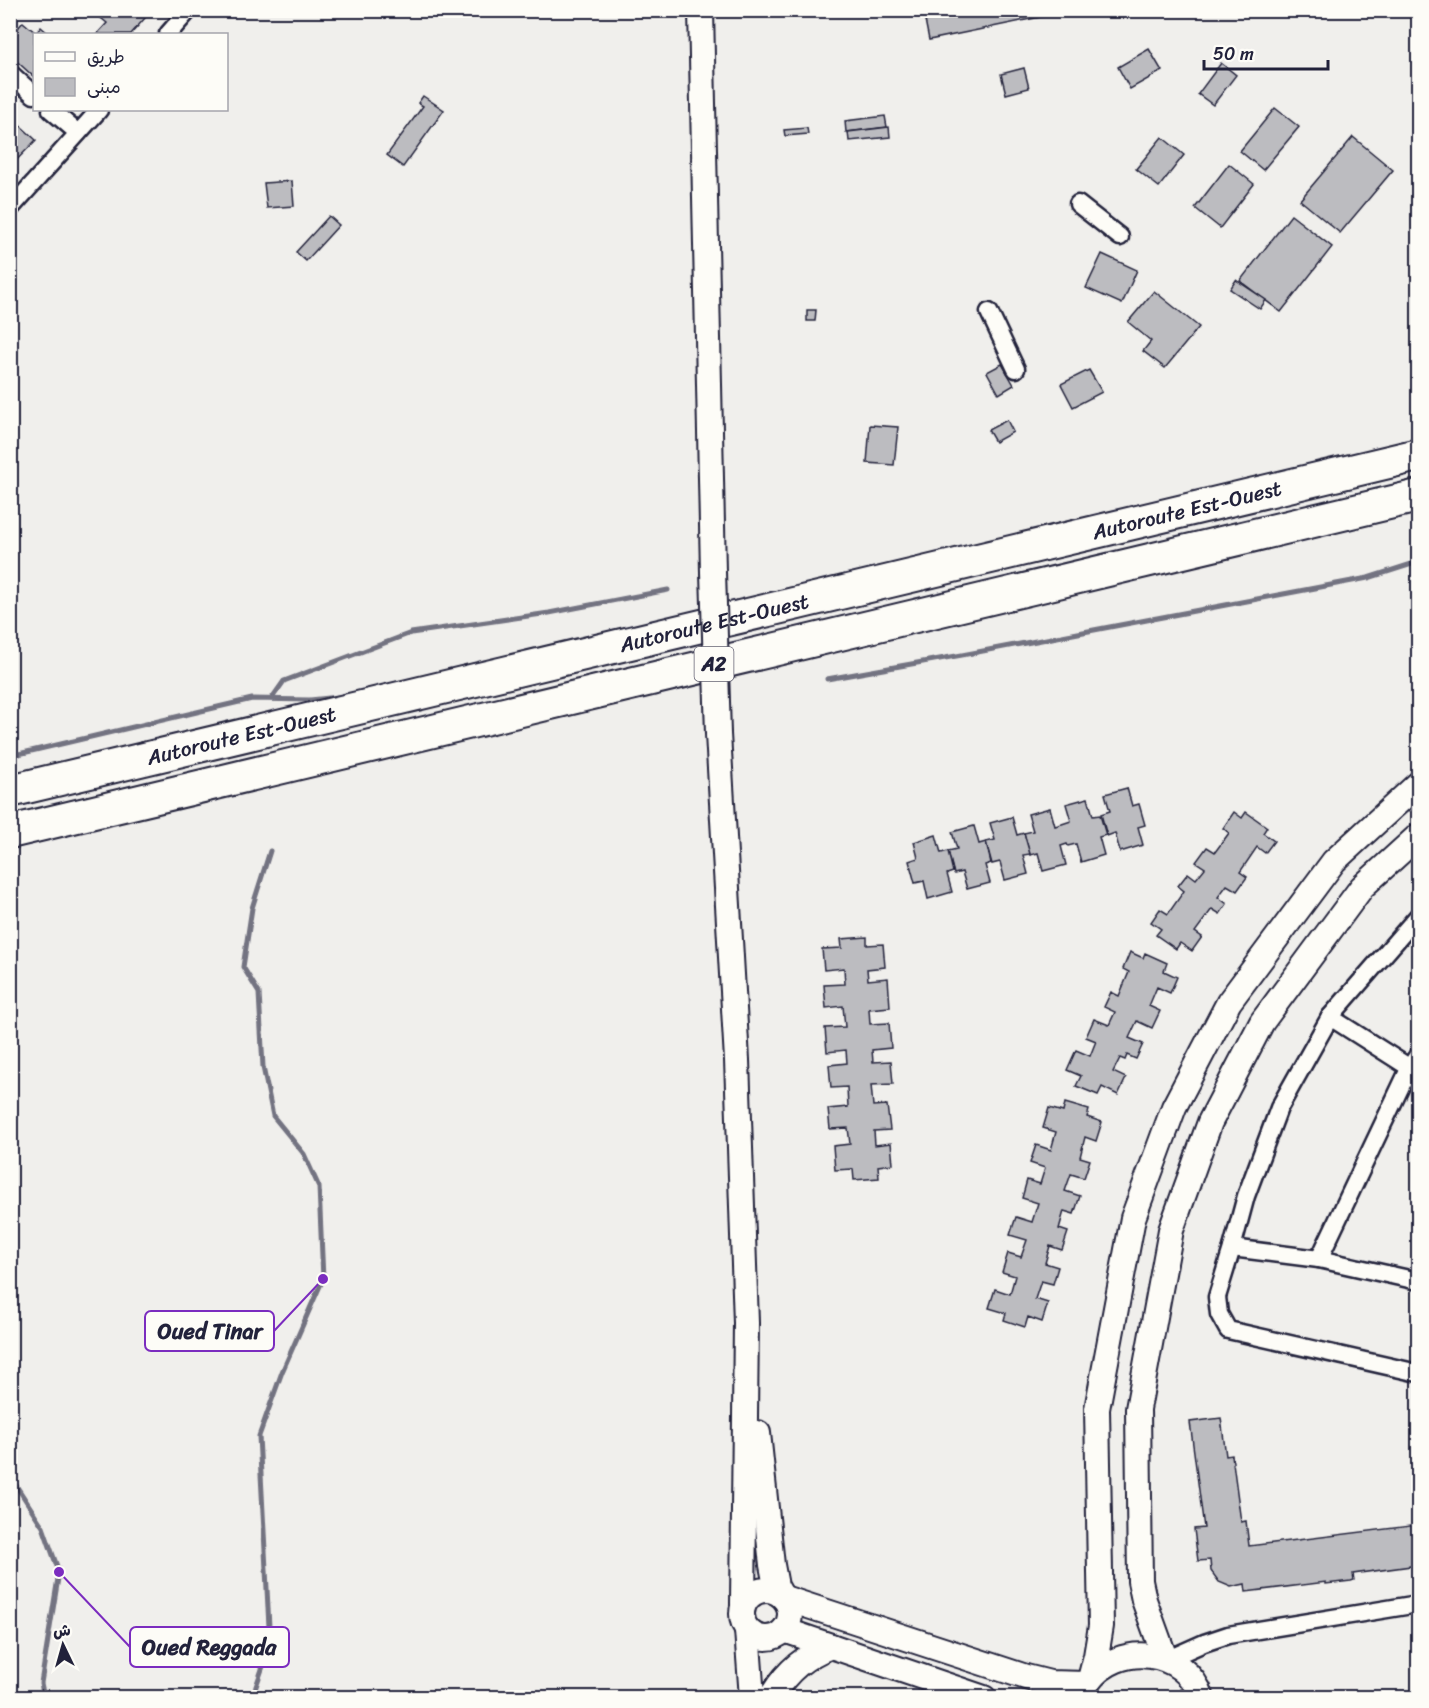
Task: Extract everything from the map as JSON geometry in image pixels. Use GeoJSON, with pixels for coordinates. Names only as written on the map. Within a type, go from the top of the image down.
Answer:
{"type":"FeatureCollection","features":[{"type":"Feature","properties":{"kind":"highway","name":"Autoroute Est-Ouest"},"geometry":{"type":"LineString","coordinates":[[10,791],[1419,454]]}},
{"type":"Feature","properties":{"kind":"highway","name":"Autoroute Est-Ouest"},"geometry":{"type":"LineString","coordinates":[[10,832],[1419,496]]}},
{"type":"Feature","properties":{"kind":"main road"},"geometry":{"type":"LineString","coordinates":[[701,10],[718,734],[737,1060],[746,1323],[741,1617],[747,1629],[766,1696]]}},
{"type":"Feature","properties":{"kind":"main road"},"geometry":{"type":"LineString","coordinates":[[1085,1687],[1096,1656],[1101,1626],[1097,1409],[1133,1218],[1174,1107],[1229,1002],[1334,861],[1419,784]]}},
{"type":"Feature","properties":{"kind":"main road"},"geometry":{"type":"LineString","coordinates":[[1167,1659],[1144,1600],[1140,1581],[1138,1409],[1170,1230],[1210,1122],[1262,1022],[1362,887],[1419,836]]}},
{"type":"Feature","properties":{"kind":"main road"},"geometry":{"type":"LineString","coordinates":[[746,1323],[774,1576],[788,1603],[790,1614],[790,1620],[782,1632],[766,1696]]}},
{"type":"Feature","properties":{"kind":"main road"},"geometry":{"type":"LineString","coordinates":[[769,1536],[790,1576],[807,1598],[820,1610]]}},
{"type":"Feature","properties":{"kind":"main road"},"geometry":{"type":"LineString","coordinates":[[743,1604],[753,1593],[760,1590],[775,1591],[820,1610],[1038,1681],[1085,1687]]}},
{"type":"Feature","properties":{"kind":"main road"},"geometry":{"type":"LineString","coordinates":[[747,1629],[752,1635],[766,1639],[782,1632],[831,1646],[984,1698]]}},
{"type":"Feature","properties":{"kind":"main road"},"geometry":{"type":"LineString","coordinates":[[766,1696],[803,1659],[831,1646]]}},
{"type":"Feature","properties":{"kind":"main road"},"geometry":{"type":"LineString","coordinates":[[1085,1687],[1105,1665],[1124,1656],[1144,1654],[1167,1659],[1186,1671],[1199,1688],[1202,1698]]}},
{"type":"Feature","properties":{"kind":"street"},"geometry":{"type":"LineString","coordinates":[[169,33],[189,10]]}},
{"type":"Feature","properties":{"kind":"street"},"geometry":{"type":"LineString","coordinates":[[10,73],[33,94]]}},
{"type":"Feature","properties":{"kind":"street"},"geometry":{"type":"LineString","coordinates":[[52,111],[78,133]]}},
{"type":"Feature","properties":{"kind":"street"},"geometry":{"type":"LineString","coordinates":[[10,209],[98,111]]}},
{"type":"Feature","properties":{"kind":"street"},"geometry":{"type":"LineString","coordinates":[[1078,204],[1120,237]]}},
{"type":"Feature","properties":{"kind":"street"},"geometry":{"type":"LineString","coordinates":[[989,312],[1016,369]]}},
{"type":"Feature","properties":{"kind":"street"},"geometry":{"type":"LineString","coordinates":[[1419,916],[1330,1017],[1279,1108],[1246,1196],[1217,1297],[1219,1314],[1228,1330],[1419,1373]]}},
{"type":"Feature","properties":{"kind":"street"},"geometry":{"type":"LineString","coordinates":[[1319,1259],[1416,1065],[1330,1017]]}},
{"type":"Feature","properties":{"kind":"street"},"geometry":{"type":"LineString","coordinates":[[1232,1248],[1319,1259],[1419,1281]]}},
{"type":"Feature","properties":{"kind":"street"},"geometry":{"type":"LineString","coordinates":[[1167,1659],[1204,1642],[1228,1635],[1419,1604]]}},
{"type":"Feature","properties":{"kind":"building"},"geometry":{"type":"Polygon","coordinates":[[[99,10],[152,10],[132,33],[98,33],[107,23],[96,14],[99,10]]]}},
{"type":"Feature","properties":{"kind":"building"},"geometry":{"type":"Polygon","coordinates":[[[923,10],[1065,10],[1065,12],[929,40],[923,10]]]}},
{"type":"Feature","properties":{"kind":"building"},"geometry":{"type":"Polygon","coordinates":[[[10,22],[18,28],[23,22],[36,33],[33,33],[33,76],[10,57],[10,22]]]}},
{"type":"Feature","properties":{"kind":"building"},"geometry":{"type":"Polygon","coordinates":[[[41,27],[48,33],[36,33],[41,27]]]}},
{"type":"Feature","properties":{"kind":"building"},"geometry":{"type":"Polygon","coordinates":[[[1149,49],[1162,71],[1130,89],[1118,67],[1149,49]]]}},
{"type":"Feature","properties":{"kind":"building"},"geometry":{"type":"Polygon","coordinates":[[[1221,63],[1236,75],[1213,105],[1198,94],[1221,63]]]}},
{"type":"Feature","properties":{"kind":"building"},"geometry":{"type":"Polygon","coordinates":[[[1024,68],[1029,88],[1006,94],[1001,74],[1024,68]]]}},
{"type":"Feature","properties":{"kind":"building"},"geometry":{"type":"Polygon","coordinates":[[[423,96],[444,110],[403,167],[387,155],[423,106],[418,103],[423,96]]]}},
{"type":"Feature","properties":{"kind":"building"},"geometry":{"type":"Polygon","coordinates":[[[1275,108],[1299,127],[1263,170],[1240,151],[1275,108]]]}},
{"type":"Feature","properties":{"kind":"building"},"geometry":{"type":"Polygon","coordinates":[[[10,116],[36,140],[10,167],[10,116]]]}},
{"type":"Feature","properties":{"kind":"building"},"geometry":{"type":"Polygon","coordinates":[[[885,116],[887,127],[846,132],[845,121],[885,116]]]}},
{"type":"Feature","properties":{"kind":"building"},"geometry":{"type":"Polygon","coordinates":[[[889,127],[890,137],[849,141],[848,132],[889,127]]]}},
{"type":"Feature","properties":{"kind":"building"},"geometry":{"type":"Polygon","coordinates":[[[807,128],[808,134],[785,136],[784,130],[807,128]]]}},
{"type":"Feature","properties":{"kind":"building"},"geometry":{"type":"Polygon","coordinates":[[[1162,137],[1184,155],[1159,187],[1136,169],[1162,137]]]}},
{"type":"Feature","properties":{"kind":"building"},"geometry":{"type":"Polygon","coordinates":[[[1353,137],[1393,170],[1340,233],[1300,200],[1353,137]]]}},
{"type":"Feature","properties":{"kind":"building"},"geometry":{"type":"Polygon","coordinates":[[[1229,164],[1254,184],[1220,228],[1195,208],[1229,164]]]}},
{"type":"Feature","properties":{"kind":"building"},"geometry":{"type":"Polygon","coordinates":[[[292,181],[294,206],[267,208],[264,183],[292,181]]]}},
{"type":"Feature","properties":{"kind":"building"},"geometry":{"type":"Polygon","coordinates":[[[1291,215],[1332,247],[1281,312],[1240,281],[1291,215]]]}},
{"type":"Feature","properties":{"kind":"building"},"geometry":{"type":"Polygon","coordinates":[[[329,216],[339,225],[306,261],[296,252],[329,216]]]}},
{"type":"Feature","properties":{"kind":"building"},"geometry":{"type":"Polygon","coordinates":[[[1102,254],[1137,270],[1122,304],[1086,288],[1102,254]]]}},
{"type":"Feature","properties":{"kind":"building"},"geometry":{"type":"Polygon","coordinates":[[[1236,280],[1266,300],[1260,309],[1230,289],[1236,280]]]}},
{"type":"Feature","properties":{"kind":"building"},"geometry":{"type":"Polygon","coordinates":[[[1154,291],[1199,327],[1165,368],[1143,351],[1151,341],[1128,322],[1154,291]]]}},
{"type":"Feature","properties":{"kind":"building"},"geometry":{"type":"Polygon","coordinates":[[[807,310],[816,310],[815,321],[807,321],[807,310]]]}},
{"type":"Feature","properties":{"kind":"building"},"geometry":{"type":"Polygon","coordinates":[[[1002,364],[1014,385],[999,394],[987,372],[1002,364]]]}},
{"type":"Feature","properties":{"kind":"building"},"geometry":{"type":"Polygon","coordinates":[[[1089,370],[1102,392],[1073,407],[1061,384],[1089,370]]]}},
{"type":"Feature","properties":{"kind":"building"},"geometry":{"type":"Polygon","coordinates":[[[1007,420],[1013,432],[995,442],[988,430],[1007,420]]]}},
{"type":"Feature","properties":{"kind":"building"},"geometry":{"type":"Polygon","coordinates":[[[870,425],[898,427],[894,465],[867,463],[870,425]]]}},
{"type":"Feature","properties":{"kind":"building"},"geometry":{"type":"Polygon","coordinates":[[[1127,788],[1132,806],[1139,804],[1145,825],[1138,827],[1143,845],[1120,852],[1115,833],[1107,836],[1101,814],[1110,811],[1105,794],[1127,788]]]}},
{"type":"Feature","properties":{"kind":"building"},"geometry":{"type":"Polygon","coordinates":[[[1088,798],[1093,816],[1100,815],[1106,835],[1099,837],[1104,855],[1081,862],[1076,844],[1068,846],[1067,844],[1061,846],[1066,865],[1043,871],[1038,853],[1030,855],[1024,833],[1033,831],[1028,814],[1050,808],[1055,826],[1071,821],[1066,804],[1088,798]]]}},
{"type":"Feature","properties":{"kind":"building"},"geometry":{"type":"Polygon","coordinates":[[[1234,812],[1242,818],[1246,812],[1267,827],[1263,833],[1274,841],[1265,853],[1257,847],[1240,872],[1247,877],[1237,891],[1227,885],[1218,897],[1227,904],[1220,914],[1212,909],[1195,932],[1202,937],[1192,951],[1180,943],[1176,949],[1156,935],[1161,929],[1151,922],[1160,909],[1168,914],[1184,891],[1178,886],[1188,873],[1196,879],[1205,868],[1196,862],[1207,847],[1215,852],[1229,833],[1223,828],[1234,812]]]}},
{"type":"Feature","properties":{"kind":"building"},"geometry":{"type":"Polygon","coordinates":[[[1012,817],[1017,835],[1024,833],[1030,854],[1023,855],[1028,874],[1005,880],[1000,862],[992,864],[986,842],[995,840],[990,823],[1012,817]]]}},
{"type":"Feature","properties":{"kind":"building"},"geometry":{"type":"Polygon","coordinates":[[[974,826],[979,844],[986,842],[991,863],[985,865],[990,883],[967,889],[962,872],[954,874],[948,851],[957,849],[952,832],[974,826]]]}},
{"type":"Feature","properties":{"kind":"building"},"geometry":{"type":"Polygon","coordinates":[[[936,835],[941,853],[948,851],[953,872],[947,874],[952,892],[928,899],[924,881],[915,883],[909,861],[918,858],[914,842],[936,835]]]}},
{"type":"Feature","properties":{"kind":"building"},"geometry":{"type":"Polygon","coordinates":[[[867,937],[867,945],[883,944],[885,967],[867,969],[868,980],[888,978],[890,1007],[869,1009],[870,1024],[889,1023],[891,1048],[872,1050],[873,1062],[891,1061],[893,1084],[871,1085],[873,1106],[887,1105],[890,1130],[874,1131],[875,1145],[891,1143],[893,1164],[878,1166],[879,1178],[854,1180],[853,1169],[835,1170],[833,1146],[850,1144],[848,1128],[830,1129],[828,1109],[848,1107],[847,1087],[831,1088],[829,1065],[847,1063],[846,1050],[827,1052],[825,1028],[845,1027],[843,1006],[826,1008],[824,985],[845,984],[844,968],[824,970],[822,949],[842,948],[841,939],[867,937]]]}},
{"type":"Feature","properties":{"kind":"building"},"geometry":{"type":"Polygon","coordinates":[[[1130,952],[1143,958],[1145,953],[1167,963],[1164,971],[1177,977],[1170,993],[1157,987],[1149,1006],[1160,1011],[1152,1028],[1137,1021],[1129,1038],[1143,1044],[1136,1059],[1127,1055],[1125,1060],[1120,1058],[1113,1072],[1126,1078],[1118,1095],[1102,1087],[1098,1095],[1076,1086],[1081,1076],[1067,1070],[1076,1050],[1090,1056],[1096,1041],[1086,1037],[1094,1019],[1109,1025],[1115,1012],[1104,1007],[1111,992],[1119,996],[1129,972],[1123,969],[1130,952]]]}},
{"type":"Feature","properties":{"kind":"building"},"geometry":{"type":"Polygon","coordinates":[[[1065,1103],[1089,1110],[1087,1117],[1102,1122],[1096,1141],[1085,1137],[1080,1157],[1090,1160],[1084,1178],[1071,1174],[1065,1191],[1080,1196],[1074,1214],[1064,1211],[1059,1229],[1068,1232],[1062,1250],[1050,1246],[1045,1263],[1058,1267],[1053,1284],[1041,1281],[1035,1299],[1048,1303],[1042,1322],[1028,1317],[1025,1327],[1004,1320],[1006,1313],[989,1308],[995,1289],[1010,1294],[1015,1276],[1002,1272],[1008,1253],[1021,1257],[1027,1240],[1010,1235],[1016,1217],[1032,1222],[1038,1203],[1022,1198],[1027,1180],[1040,1184],[1045,1168],[1030,1163],[1036,1145],[1051,1150],[1056,1132],[1043,1128],[1049,1108],[1063,1112],[1065,1103]]]}},
{"type":"Feature","properties":{"kind":"building"},"geometry":{"type":"Polygon","coordinates":[[[1221,1418],[1226,1456],[1232,1455],[1241,1522],[1246,1521],[1249,1546],[1418,1525],[1418,1565],[1353,1574],[1354,1580],[1351,1581],[1246,1592],[1245,1584],[1231,1587],[1219,1582],[1211,1571],[1210,1560],[1198,1561],[1194,1529],[1204,1528],[1190,1422],[1221,1418]]]}},
{"type":"Feature","properties":{"kind":"waterway"},"geometry":{"type":"LineString","coordinates":[[827,679],[1368,578],[1418,562]]}},
{"type":"Feature","properties":{"kind":"waterway"},"geometry":{"type":"LineString","coordinates":[[272,698],[284,681],[411,633],[549,613],[668,590]]}},
{"type":"Feature","properties":{"kind":"waterway"},"geometry":{"type":"LineString","coordinates":[[10,756],[252,699],[310,700],[339,697]]}},
{"type":"Feature","properties":{"kind":"waterway"},"geometry":{"type":"LineString","coordinates":[[252,1698],[270,1646],[259,1436],[282,1372],[323,1279],[319,1187],[304,1154],[273,1116],[263,1067],[259,993],[243,967],[252,908],[270,851]]}},
{"type":"Feature","properties":{"kind":"waterway"},"geometry":{"type":"LineString","coordinates":[[10,1476],[43,1527],[59,1572],[41,1683],[44,1698]]}},
{"type":"Feature","properties":{"kind":"place","name":"Oued Tinar"},"geometry":{"type":"Point","coordinates":[323,1279]}},
{"type":"Feature","properties":{"kind":"place","name":"Oued Reggada"},"geometry":{"type":"Point","coordinates":[59,1572]}}]}
